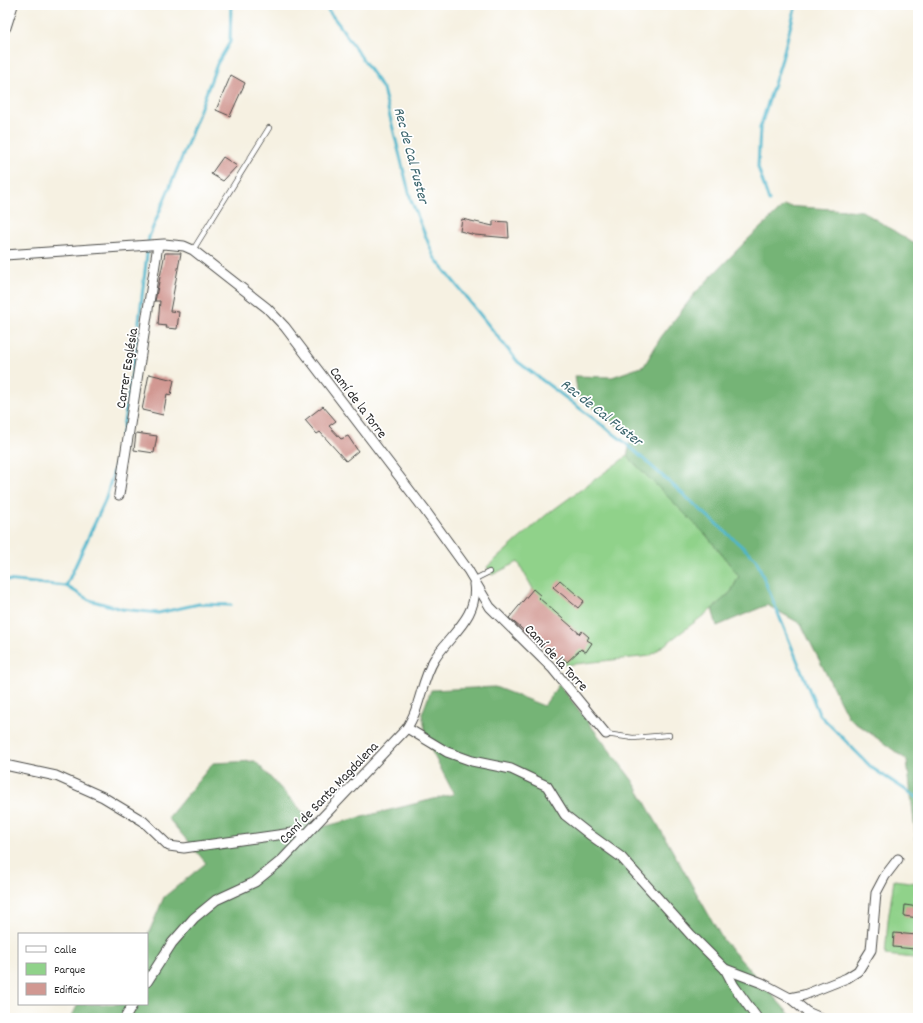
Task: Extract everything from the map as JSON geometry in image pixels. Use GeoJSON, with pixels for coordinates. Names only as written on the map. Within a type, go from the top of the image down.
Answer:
{"type":"FeatureCollection","features":[{"type":"Feature","properties":{"kind":"street"},"geometry":{"type":"LineString","coordinates":[[5,27],[12,5]]}},
{"type":"Feature","properties":{"kind":"street","name":"Camí de la Torre"},"geometry":{"type":"LineString","coordinates":[[5,255],[164,244],[184,246],[193,250],[267,308],[285,327],[424,509],[468,570],[490,607],[552,668],[606,734]]}},
{"type":"Feature","properties":{"kind":"street","name":"Carrer Església"},"geometry":{"type":"LineString","coordinates":[[119,495],[158,245]]}},
{"type":"Feature","properties":{"kind":"street","name":"Camí de Santa Magdalena"},"geometry":{"type":"LineString","coordinates":[[148,980],[172,943],[194,918],[216,900],[255,882],[282,860],[407,728],[417,708],[433,660],[466,621],[474,599],[475,591],[473,580]]}},
{"type":"Feature","properties":{"kind":"street"},"geometry":{"type":"LineString","coordinates":[[407,728],[447,752],[472,761],[511,769],[547,786],[565,815],[621,857],[691,935],[725,969],[734,986],[757,1018]]}},
{"type":"Feature","properties":{"kind":"street"},"geometry":{"type":"LineString","coordinates":[[5,765],[56,776],[103,797],[143,821],[169,846],[184,848],[299,832],[304,837]]}},
{"type":"Feature","properties":{"kind":"street"},"geometry":{"type":"LineString","coordinates":[[790,998],[804,995],[847,978],[858,971],[871,950],[876,893],[885,876],[898,859]]}},
{"type":"Feature","properties":{"kind":"street"},"geometry":{"type":"LineString","coordinates":[[725,969],[762,983],[790,998],[807,1012],[821,1018]]}},
{"type":"Feature","properties":{"kind":"street"},"geometry":{"type":"LineString","coordinates":[[124,1018],[132,1005]]}},
{"type":"Feature","properties":{"kind":"lane"},"geometry":{"type":"LineString","coordinates":[[193,250],[269,128]]}},
{"type":"Feature","properties":{"kind":"lane"},"geometry":{"type":"LineString","coordinates":[[473,580],[489,572]]}},
{"type":"Feature","properties":{"kind":"lane"},"geometry":{"type":"LineString","coordinates":[[606,734],[633,738],[669,735]]}},
{"type":"Feature","properties":{"kind":"green space"},"geometry":{"type":"Polygon","coordinates":[[[784,206],[862,211],[918,246],[918,857],[907,760],[848,717],[801,624],[767,605],[717,626],[712,609],[731,592],[739,576],[707,536],[627,456],[632,437],[578,396],[575,376],[612,377],[644,366],[661,337],[696,292],[746,241],[784,206]]]}},
{"type":"Feature","properties":{"kind":"green space"},"geometry":{"type":"Polygon","coordinates":[[[627,456],[707,536],[739,576],[731,592],[712,609],[650,656],[565,665],[509,618],[533,589],[518,562],[492,575],[487,567],[546,515],[627,456]]]}},
{"type":"Feature","properties":{"kind":"green space"},"geometry":{"type":"Polygon","coordinates":[[[559,684],[633,781],[723,940],[793,1018],[71,1018],[78,1005],[148,1005],[148,935],[164,897],[206,863],[168,818],[213,763],[255,761],[318,828],[454,794],[428,744],[422,714],[431,690],[495,687],[544,706],[559,684]]]}},
{"type":"Feature","properties":{"kind":"green space"},"geometry":{"type":"Polygon","coordinates":[[[894,880],[918,883],[918,942],[916,942],[914,958],[885,955],[894,880]]]}},
{"type":"Feature","properties":{"kind":"building"},"geometry":{"type":"Polygon","coordinates":[[[231,75],[245,83],[230,116],[216,110],[231,75]]]}},
{"type":"Feature","properties":{"kind":"building"},"geometry":{"type":"Polygon","coordinates":[[[223,157],[237,166],[223,181],[211,174],[223,157]]]}},
{"type":"Feature","properties":{"kind":"building"},"geometry":{"type":"Polygon","coordinates":[[[462,219],[493,226],[493,221],[508,222],[509,238],[475,235],[460,231],[462,219]]]}},
{"type":"Feature","properties":{"kind":"building"},"geometry":{"type":"Polygon","coordinates":[[[165,253],[181,253],[170,311],[179,312],[177,329],[166,328],[167,326],[158,325],[160,301],[155,301],[165,253]]]}},
{"type":"Feature","properties":{"kind":"building"},"geometry":{"type":"Polygon","coordinates":[[[149,374],[174,380],[171,395],[167,394],[163,415],[142,410],[149,374]]]}},
{"type":"Feature","properties":{"kind":"building"},"geometry":{"type":"Polygon","coordinates":[[[323,406],[336,421],[329,426],[341,439],[348,436],[358,451],[346,461],[320,432],[317,434],[305,420],[323,406]]]}},
{"type":"Feature","properties":{"kind":"building"},"geometry":{"type":"Polygon","coordinates":[[[136,433],[157,436],[154,453],[134,450],[136,433]]]}},
{"type":"Feature","properties":{"kind":"building"},"geometry":{"type":"Polygon","coordinates":[[[560,580],[584,601],[578,608],[553,587],[560,580]]]}},
{"type":"Feature","properties":{"kind":"building"},"geometry":{"type":"Polygon","coordinates":[[[533,589],[541,596],[539,598],[580,634],[582,631],[589,637],[587,640],[592,643],[586,652],[581,649],[567,662],[561,656],[558,659],[509,618],[533,589]]]}},
{"type":"Feature","properties":{"kind":"building"},"geometry":{"type":"Polygon","coordinates":[[[905,905],[918,907],[918,918],[904,916],[905,905]]]}},
{"type":"Feature","properties":{"kind":"building"},"geometry":{"type":"Polygon","coordinates":[[[894,933],[917,935],[915,949],[893,947],[894,933]]]}},
{"type":"Feature","properties":{"kind":"waterway"},"geometry":{"type":"LineString","coordinates":[[66,586],[105,501],[118,457],[135,356],[149,237],[185,150],[217,64],[230,42],[231,5]]}},
{"type":"Feature","properties":{"kind":"waterway","name":"Rec de Cal Fuster"},"geometry":{"type":"LineString","coordinates":[[324,5],[383,89],[411,200],[434,257],[518,362],[622,440],[756,559],[819,714],[872,768],[918,798]]}},
{"type":"Feature","properties":{"kind":"waterway"},"geometry":{"type":"LineString","coordinates":[[769,201],[758,167],[760,128],[782,59],[796,5]]}},
{"type":"Feature","properties":{"kind":"waterway"},"geometry":{"type":"LineString","coordinates":[[5,580],[66,586],[89,600],[122,609],[158,613],[199,604],[231,605]]}}]}
